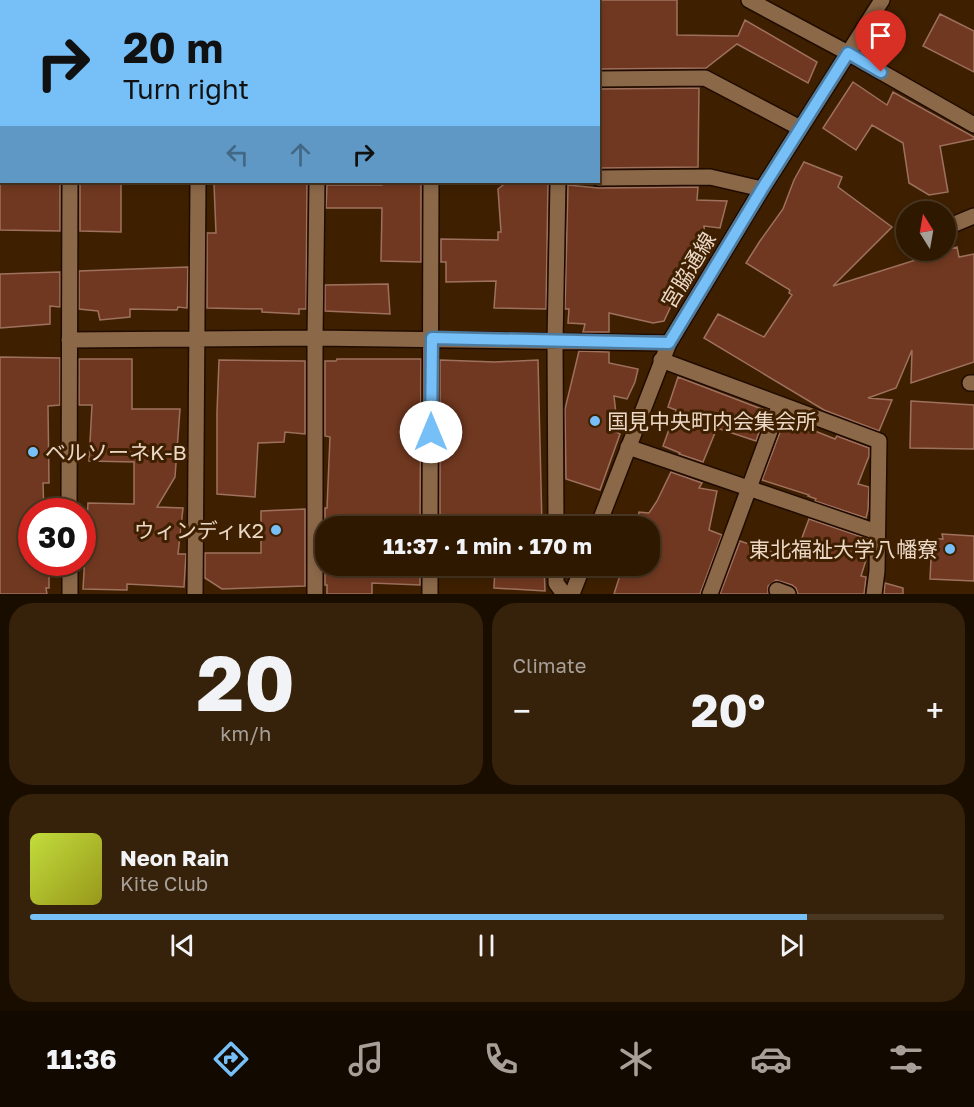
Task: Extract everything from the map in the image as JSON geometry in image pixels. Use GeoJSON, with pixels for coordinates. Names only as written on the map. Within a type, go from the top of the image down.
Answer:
{"type":"FeatureCollection","features":[{"type":"Feature","properties":{"kind":"street"},"geometry":{"type":"LineString","coordinates":[[749,0],[974,125]]}},
{"type":"Feature","properties":{"kind":"street","name":"宮脇通線"},"geometry":{"type":"LineString","coordinates":[[602,516],[669,343],[762,189],[882,0]]}},
{"type":"Feature","properties":{"kind":"street"},"geometry":{"type":"LineString","coordinates":[[600,79],[705,78],[800,128]]}},
{"type":"Feature","properties":{"kind":"street"},"geometry":{"type":"LineString","coordinates":[[600,178],[710,177],[762,189]]}},
{"type":"Feature","properties":{"kind":"street"},"geometry":{"type":"LineString","coordinates":[[69,498],[70,183]]}},
{"type":"Feature","properties":{"kind":"street"},"geometry":{"type":"LineString","coordinates":[[195,594],[198,183]]}},
{"type":"Feature","properties":{"kind":"street"},"geometry":{"type":"LineString","coordinates":[[315,594],[317,183]]}},
{"type":"Feature","properties":{"kind":"street"},"geometry":{"type":"LineString","coordinates":[[430,516],[432,183]]}},
{"type":"Feature","properties":{"kind":"street"},"geometry":{"type":"LineString","coordinates":[[556,516],[555,342],[558,183]]}},
{"type":"Feature","properties":{"kind":"street"},"geometry":{"type":"LineString","coordinates":[[956,223],[974,216]]}},
{"type":"Feature","properties":{"kind":"street"},"geometry":{"type":"LineString","coordinates":[[69,340],[432,338],[669,343]]}},
{"type":"Feature","properties":{"kind":"street"},"geometry":{"type":"LineString","coordinates":[[661,360],[879,441],[874,594]]}},
{"type":"Feature","properties":{"kind":"street"},"geometry":{"type":"LineString","coordinates":[[710,594],[780,404]]}},
{"type":"Feature","properties":{"kind":"street"},"geometry":{"type":"LineString","coordinates":[[628,447],[877,532]]}},
{"type":"Feature","properties":{"kind":"street"},"geometry":{"type":"LineString","coordinates":[[70,576],[70,594]]}},
{"type":"Feature","properties":{"kind":"street"},"geometry":{"type":"LineString","coordinates":[[430,576],[430,594]]}},
{"type":"Feature","properties":{"kind":"street"},"geometry":{"type":"LineString","coordinates":[[556,576],[556,583],[564,594]]}},
{"type":"Feature","properties":{"kind":"street"},"geometry":{"type":"LineString","coordinates":[[572,594],[579,576]]}},
{"type":"Feature","properties":{"kind":"building"},"geometry":{"type":"Polygon","coordinates":[[[600,0],[677,0],[677,35],[738,36],[745,20],[817,62],[808,83],[737,44],[706,68],[600,69],[600,0]]]}},
{"type":"Feature","properties":{"kind":"building"},"geometry":{"type":"Polygon","coordinates":[[[940,14],[974,31],[974,72],[923,46],[940,14]]]}},
{"type":"Feature","properties":{"kind":"building"},"geometry":{"type":"Polygon","coordinates":[[[853,82],[887,105],[893,92],[974,137],[974,139],[940,146],[948,192],[929,195],[909,183],[903,143],[872,125],[856,150],[823,128],[853,82]]]}},
{"type":"Feature","properties":{"kind":"building"},"geometry":{"type":"Polygon","coordinates":[[[699,88],[698,167],[600,168],[600,89],[699,88]]]}},
{"type":"Feature","properties":{"kind":"building"},"geometry":{"type":"Polygon","coordinates":[[[804,162],[842,177],[838,187],[892,227],[833,286],[912,261],[956,261],[957,247],[959,257],[974,254],[974,362],[911,383],[912,350],[896,388],[868,398],[892,400],[879,431],[824,410],[704,338],[718,314],[764,337],[792,295],[789,293],[790,290],[746,263],[783,209],[804,162]]]}},
{"type":"Feature","properties":{"kind":"building"},"geometry":{"type":"Polygon","coordinates":[[[0,183],[60,183],[60,231],[0,230],[0,183]]]}},
{"type":"Feature","properties":{"kind":"building"},"geometry":{"type":"Polygon","coordinates":[[[80,183],[121,183],[121,232],[80,231],[80,183]]]}},
{"type":"Feature","properties":{"kind":"building"},"geometry":{"type":"Polygon","coordinates":[[[382,183],[421,183],[421,262],[381,261],[382,208],[326,208],[327,185],[382,185],[382,183]]]}},
{"type":"Feature","properties":{"kind":"building"},"geometry":{"type":"Polygon","coordinates":[[[506,183],[548,184],[546,309],[494,308],[496,281],[446,282],[446,262],[441,262],[441,239],[498,240],[498,232],[501,232],[498,189],[506,183]]]}},
{"type":"Feature","properties":{"kind":"building"},"geometry":{"type":"Polygon","coordinates":[[[214,184],[307,184],[306,309],[299,309],[299,314],[262,312],[262,309],[207,308],[207,233],[216,233],[214,184]]]}},
{"type":"Feature","properties":{"kind":"building"},"geometry":{"type":"Polygon","coordinates":[[[568,185],[598,188],[698,187],[697,200],[727,201],[720,228],[704,226],[706,251],[694,264],[690,265],[664,321],[653,323],[609,313],[609,332],[583,332],[585,324],[568,323],[569,309],[565,309],[568,185]]]}},
{"type":"Feature","properties":{"kind":"building"},"geometry":{"type":"Polygon","coordinates":[[[188,267],[187,308],[178,307],[177,310],[130,309],[130,317],[100,320],[98,311],[79,309],[79,271],[188,267]]]}},
{"type":"Feature","properties":{"kind":"building"},"geometry":{"type":"Polygon","coordinates":[[[60,272],[60,307],[50,306],[50,324],[0,328],[0,274],[60,272]]]}},
{"type":"Feature","properties":{"kind":"building"},"geometry":{"type":"Polygon","coordinates":[[[388,284],[390,314],[325,311],[325,285],[388,284]]]}},
{"type":"Feature","properties":{"kind":"building"},"geometry":{"type":"Polygon","coordinates":[[[579,351],[609,352],[609,363],[638,369],[627,399],[614,396],[617,423],[613,430],[620,434],[600,490],[566,479],[565,409],[579,351]]]}},
{"type":"Feature","properties":{"kind":"building"},"geometry":{"type":"Polygon","coordinates":[[[0,357],[60,358],[60,405],[48,406],[49,483],[43,483],[44,498],[18,498],[18,576],[49,576],[49,588],[46,588],[47,594],[0,594],[0,357]]]}},
{"type":"Feature","properties":{"kind":"building"},"geometry":{"type":"Polygon","coordinates":[[[79,359],[132,359],[132,409],[180,409],[175,477],[157,507],[183,508],[178,554],[186,554],[184,587],[127,584],[127,590],[83,589],[84,576],[96,576],[96,503],[134,504],[134,462],[89,461],[92,405],[79,405],[79,359]]]}},
{"type":"Feature","properties":{"kind":"building"},"geometry":{"type":"Polygon","coordinates":[[[337,359],[421,359],[420,516],[325,516],[330,437],[325,436],[325,361],[336,361],[337,359]]]}},
{"type":"Feature","properties":{"kind":"building"},"geometry":{"type":"Polygon","coordinates":[[[219,360],[305,361],[305,434],[285,432],[284,442],[258,443],[255,497],[217,494],[219,360]]]}},
{"type":"Feature","properties":{"kind":"building"},"geometry":{"type":"Polygon","coordinates":[[[440,360],[495,362],[538,360],[542,516],[440,516],[440,360]]]}},
{"type":"Feature","properties":{"kind":"building"},"geometry":{"type":"Polygon","coordinates":[[[678,377],[767,411],[756,441],[717,428],[703,462],[663,446],[676,410],[668,407],[678,377]]]}},
{"type":"Feature","properties":{"kind":"building"},"geometry":{"type":"Polygon","coordinates":[[[911,401],[974,405],[974,449],[910,448],[911,401]]]}},
{"type":"Feature","properties":{"kind":"building"},"geometry":{"type":"Polygon","coordinates":[[[785,419],[835,439],[837,436],[869,448],[869,456],[858,484],[869,487],[866,518],[815,501],[816,499],[809,495],[762,480],[785,419]]]}},
{"type":"Feature","properties":{"kind":"building"},"geometry":{"type":"Polygon","coordinates":[[[671,472],[702,483],[699,488],[717,491],[709,530],[722,535],[700,594],[614,594],[620,576],[660,576],[660,516],[638,516],[639,512],[649,513],[671,472]]]}},
{"type":"Feature","properties":{"kind":"building"},"geometry":{"type":"Polygon","coordinates":[[[305,509],[305,586],[222,589],[205,578],[205,553],[261,553],[261,511],[305,509]]]}},
{"type":"Feature","properties":{"kind":"building"},"geometry":{"type":"Polygon","coordinates":[[[809,519],[868,539],[867,557],[861,576],[866,577],[864,594],[798,594],[792,585],[776,580],[768,586],[768,594],[720,594],[740,541],[787,557],[790,548],[797,551],[809,519]]]}},
{"type":"Feature","properties":{"kind":"building","name":"東北福祉大学八幡寮"},"geometry":{"type":"Polygon","coordinates":[[[942,534],[974,536],[974,581],[930,579],[931,559],[925,558],[927,539],[943,539],[942,534]]]}},
{"type":"Feature","properties":{"kind":"building"},"geometry":{"type":"Polygon","coordinates":[[[325,576],[420,576],[420,585],[372,583],[372,594],[327,594],[327,585],[325,585],[325,576]]]}},
{"type":"Feature","properties":{"kind":"building"},"geometry":{"type":"Polygon","coordinates":[[[495,576],[544,576],[545,591],[494,588],[495,576]]]}},
{"type":"Feature","properties":{"kind":"building"},"geometry":{"type":"Polygon","coordinates":[[[885,583],[903,588],[903,594],[884,594],[885,583]]]}},
{"type":"Feature","properties":{"kind":"place","name":"国見中央町内会集会所"},"geometry":{"type":"Point","coordinates":[595,421]}},
{"type":"Feature","properties":{"kind":"place","name":"ベルソーネK-B"},"geometry":{"type":"Point","coordinates":[33,452]}},
{"type":"Feature","properties":{"kind":"place","name":"ウィンディK2"},"geometry":{"type":"Point","coordinates":[276,530]}},
{"type":"Feature","properties":{"kind":"place","name":"東北福祉大学八幡寮"},"geometry":{"type":"Point","coordinates":[950,549]}},
{"type":"Feature","properties":{"kind":"route"},"geometry":{"type":"LineString","coordinates":[[431,432],[432,338],[669,343],[848,53],[881,72]]}}]}
